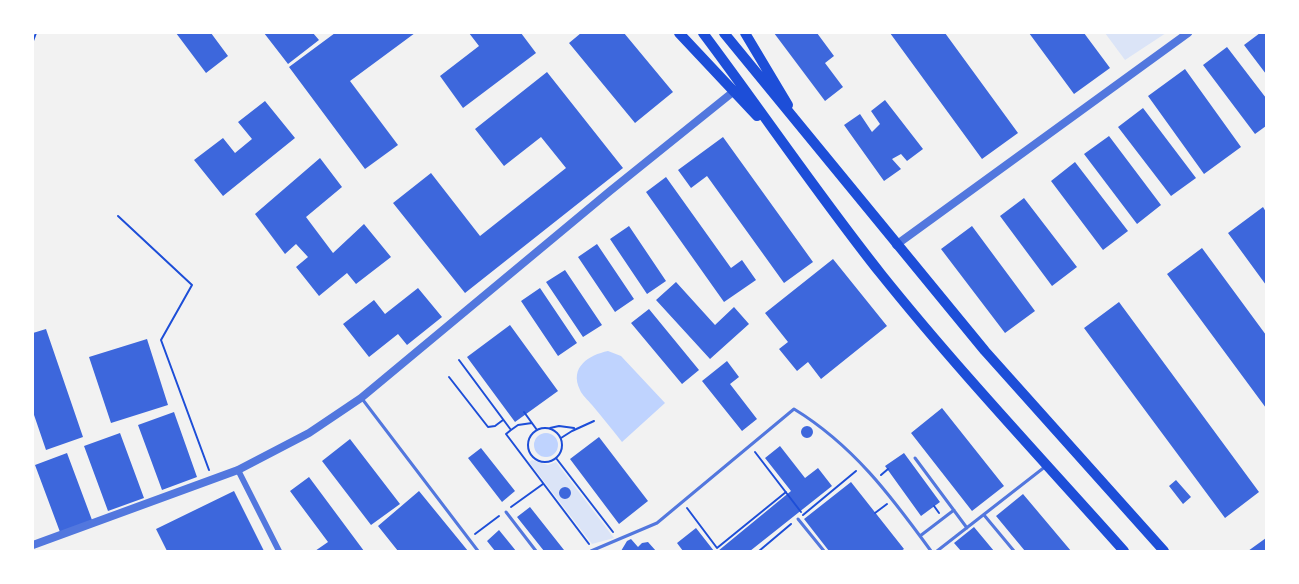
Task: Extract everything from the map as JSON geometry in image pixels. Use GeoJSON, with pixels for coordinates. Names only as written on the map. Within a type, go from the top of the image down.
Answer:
{"type":"FeatureCollection","features":[{"type":"Feature","properties":{"kind":"main road"},"geometry":{"type":"LineString","coordinates":[[679,33],[733,93],[776,135]]}},
{"type":"Feature","properties":{"kind":"main road"},"geometry":{"type":"LineString","coordinates":[[703,33],[825,202],[890,285],[1124,551]]}},
{"type":"Feature","properties":{"kind":"main road"},"geometry":{"type":"LineString","coordinates":[[724,33],[1008,377],[1164,551]]}},
{"type":"Feature","properties":{"kind":"main road"},"geometry":{"type":"LineString","coordinates":[[745,33],[776,82],[798,123]]}},
{"type":"Feature","properties":{"kind":"street"},"geometry":{"type":"LineString","coordinates":[[896,244],[1188,33]]}},
{"type":"Feature","properties":{"kind":"street"},"geometry":{"type":"LineString","coordinates":[[33,545],[238,470],[309,433],[362,398],[610,191],[733,93]]}},
{"type":"Feature","properties":{"kind":"street"},"geometry":{"type":"LineString","coordinates":[[238,470],[279,551]]}},
{"type":"Feature","properties":{"kind":"lane"},"geometry":{"type":"LineString","coordinates":[[362,398],[478,551]]}},
{"type":"Feature","properties":{"kind":"lane"},"geometry":{"type":"LineString","coordinates":[[592,550],[657,523],[794,409],[817,423],[863,465],[932,551]]}},
{"type":"Feature","properties":{"kind":"lane"},"geometry":{"type":"LineString","coordinates":[[915,458],[967,528]]}},
{"type":"Feature","properties":{"kind":"lane"},"geometry":{"type":"LineString","coordinates":[[937,551],[1047,465]]}},
{"type":"Feature","properties":{"kind":"lane"},"geometry":{"type":"LineString","coordinates":[[920,536],[954,510]]}},
{"type":"Feature","properties":{"kind":"lane"},"geometry":{"type":"LineString","coordinates":[[506,512],[536,551]]}},
{"type":"Feature","properties":{"kind":"lane"},"geometry":{"type":"LineString","coordinates":[[984,514],[1014,551]]}},
{"type":"Feature","properties":{"kind":"lane"},"geometry":{"type":"LineString","coordinates":[[798,519],[824,551]]}},
{"type":"Feature","properties":{"kind":"path"},"geometry":{"type":"LineString","coordinates":[[33,41],[36,33]]}},
{"type":"Feature","properties":{"kind":"path"},"geometry":{"type":"LineString","coordinates":[[118,216],[192,285],[161,340],[213,479]]}},
{"type":"Feature","properties":{"kind":"path"},"geometry":{"type":"LineString","coordinates":[[459,360],[511,430]]}},
{"type":"Feature","properties":{"kind":"path"},"geometry":{"type":"LineString","coordinates":[[448,377],[488,427],[495,426],[503,420]]}},
{"type":"Feature","properties":{"kind":"path"},"geometry":{"type":"LineString","coordinates":[[524,412],[537,430]]}},
{"type":"Feature","properties":{"kind":"path"},"geometry":{"type":"LineString","coordinates":[[561,438],[594,421]]}},
{"type":"Feature","properties":{"kind":"path"},"geometry":{"type":"LineString","coordinates":[[532,423],[518,425],[506,434],[592,550]]}},
{"type":"Feature","properties":{"kind":"path"},"geometry":{"type":"LineString","coordinates":[[548,428],[561,438],[562,449],[556,458],[545,462],[531,454],[530,438],[537,430],[548,428],[559,426],[577,428]]}},
{"type":"Feature","properties":{"kind":"path"},"geometry":{"type":"LineString","coordinates":[[749,446],[803,514]]}},
{"type":"Feature","properties":{"kind":"path"},"geometry":{"type":"LineString","coordinates":[[556,458],[618,539]]}},
{"type":"Feature","properties":{"kind":"path"},"geometry":{"type":"LineString","coordinates":[[759,551],[863,465]]}},
{"type":"Feature","properties":{"kind":"path"},"geometry":{"type":"LineString","coordinates":[[682,502],[717,548],[786,492]]}},
{"type":"Feature","properties":{"kind":"path"},"geometry":{"type":"LineString","coordinates":[[875,513],[893,500]]}},
{"type":"Feature","properties":{"kind":"shaded area"},"geometry":{"type":"Polygon","coordinates":[[[1105,33],[1166,33],[1125,60],[1105,33]]]}},
{"type":"Feature","properties":{"kind":"shaded area"},"geometry":{"type":"Polygon","coordinates":[[[532,460],[548,465],[556,462],[614,538],[592,544],[529,462],[532,460]]]}},
{"type":"Feature","properties":{"kind":"water"},"geometry":{"type":"Polygon","coordinates":[[[608,351],[621,356],[665,403],[622,442],[582,394],[577,382],[577,375],[583,363],[608,351]]]}},
{"type":"Feature","properties":{"kind":"water"},"geometry":{"type":"Polygon","coordinates":[[[546,433],[555,436],[558,445],[555,454],[546,457],[537,454],[534,445],[537,436],[546,433]]]}},
{"type":"Feature","properties":{"kind":"building"},"geometry":{"type":"Polygon","coordinates":[[[176,33],[211,33],[228,56],[206,73],[176,33]]]}},
{"type":"Feature","properties":{"kind":"building"},"geometry":{"type":"Polygon","coordinates":[[[264,33],[313,33],[319,40],[288,64],[264,33]]]}},
{"type":"Feature","properties":{"kind":"building"},"geometry":{"type":"Polygon","coordinates":[[[335,33],[415,33],[350,81],[398,145],[365,169],[289,67],[335,33]]]}},
{"type":"Feature","properties":{"kind":"building"},"geometry":{"type":"Polygon","coordinates":[[[469,33],[521,33],[536,53],[463,108],[440,76],[479,46],[469,33]]]}},
{"type":"Feature","properties":{"kind":"building"},"geometry":{"type":"Polygon","coordinates":[[[581,33],[624,33],[673,92],[635,123],[569,43],[581,33]]]}},
{"type":"Feature","properties":{"kind":"building"},"geometry":{"type":"Polygon","coordinates":[[[774,33],[817,33],[834,56],[825,63],[843,87],[825,101],[774,33]]]}},
{"type":"Feature","properties":{"kind":"building"},"geometry":{"type":"Polygon","coordinates":[[[890,33],[945,33],[1018,133],[982,159],[890,33]]]}},
{"type":"Feature","properties":{"kind":"building"},"geometry":{"type":"Polygon","coordinates":[[[1029,33],[1084,33],[1110,68],[1074,94],[1029,33]]]}},
{"type":"Feature","properties":{"kind":"building"},"geometry":{"type":"Polygon","coordinates":[[[1260,33],[1266,33],[1266,74],[1244,45],[1260,33]]]}},
{"type":"Feature","properties":{"kind":"building"},"geometry":{"type":"Polygon","coordinates":[[[1227,47],[1266,98],[1266,126],[1255,134],[1203,65],[1227,47]]]}},
{"type":"Feature","properties":{"kind":"building"},"geometry":{"type":"Polygon","coordinates":[[[1185,69],[1241,147],[1204,174],[1148,96],[1185,69]]]}},
{"type":"Feature","properties":{"kind":"building"},"geometry":{"type":"Polygon","coordinates":[[[547,72],[623,168],[465,293],[393,203],[431,173],[480,236],[566,168],[541,137],[504,166],[475,129],[547,72]]]}},
{"type":"Feature","properties":{"kind":"building"},"geometry":{"type":"Polygon","coordinates":[[[885,100],[923,149],[907,161],[901,154],[892,159],[901,169],[884,181],[844,125],[860,114],[872,132],[880,124],[871,111],[885,100]]]}},
{"type":"Feature","properties":{"kind":"building"},"geometry":{"type":"Polygon","coordinates":[[[265,101],[295,138],[223,196],[194,160],[223,138],[235,153],[252,139],[238,122],[265,101]]]}},
{"type":"Feature","properties":{"kind":"building"},"geometry":{"type":"Polygon","coordinates":[[[1143,108],[1196,178],[1171,196],[1118,127],[1143,108]]]}},
{"type":"Feature","properties":{"kind":"building"},"geometry":{"type":"Polygon","coordinates":[[[1109,136],[1161,205],[1137,224],[1084,154],[1109,136]]]}},
{"type":"Feature","properties":{"kind":"building"},"geometry":{"type":"Polygon","coordinates":[[[723,137],[813,262],[784,283],[707,176],[691,188],[678,170],[723,137]]]}},
{"type":"Feature","properties":{"kind":"building"},"geometry":{"type":"Polygon","coordinates":[[[320,158],[342,187],[306,217],[333,253],[364,224],[391,257],[356,284],[347,273],[319,296],[296,267],[308,257],[296,244],[285,254],[255,214],[320,158]]]}},
{"type":"Feature","properties":{"kind":"building"},"geometry":{"type":"Polygon","coordinates":[[[1075,162],[1128,231],[1103,250],[1051,181],[1075,162]]]}},
{"type":"Feature","properties":{"kind":"building"},"geometry":{"type":"Polygon","coordinates":[[[666,177],[731,268],[742,260],[756,280],[724,302],[646,192],[666,177]]]}},
{"type":"Feature","properties":{"kind":"building"},"geometry":{"type":"Polygon","coordinates":[[[1024,198],[1077,267],[1052,286],[1000,216],[1024,198]]]}},
{"type":"Feature","properties":{"kind":"building"},"geometry":{"type":"Polygon","coordinates":[[[1263,207],[1266,212],[1266,285],[1228,233],[1263,207]]]}},
{"type":"Feature","properties":{"kind":"building"},"geometry":{"type":"Polygon","coordinates":[[[629,226],[666,281],[647,294],[610,239],[629,226]]]}},
{"type":"Feature","properties":{"kind":"building"},"geometry":{"type":"Polygon","coordinates":[[[972,226],[1035,311],[1005,333],[941,249],[972,226]]]}},
{"type":"Feature","properties":{"kind":"building"},"geometry":{"type":"Polygon","coordinates":[[[597,244],[634,299],[615,312],[578,257],[597,244]]]}},
{"type":"Feature","properties":{"kind":"building"},"geometry":{"type":"Polygon","coordinates":[[[1202,248],[1266,335],[1266,408],[1167,274],[1202,248]]]}},
{"type":"Feature","properties":{"kind":"building"},"geometry":{"type":"Polygon","coordinates":[[[833,259],[887,326],[821,379],[808,362],[797,371],[779,349],[788,342],[765,313],[833,259]]]}},
{"type":"Feature","properties":{"kind":"building"},"geometry":{"type":"Polygon","coordinates":[[[565,270],[602,325],[583,337],[546,282],[565,270]]]}},
{"type":"Feature","properties":{"kind":"building"},"geometry":{"type":"Polygon","coordinates":[[[676,282],[715,325],[734,307],[749,324],[710,359],[656,300],[676,282]]]}},
{"type":"Feature","properties":{"kind":"building"},"geometry":{"type":"Polygon","coordinates":[[[418,288],[442,317],[407,345],[398,334],[369,357],[343,324],[374,300],[385,314],[418,288]]]}},
{"type":"Feature","properties":{"kind":"building"},"geometry":{"type":"Polygon","coordinates":[[[540,288],[577,343],[558,356],[521,301],[540,288]]]}},
{"type":"Feature","properties":{"kind":"building"},"geometry":{"type":"Polygon","coordinates":[[[1119,302],[1259,492],[1225,518],[1084,328],[1119,302]]]}},
{"type":"Feature","properties":{"kind":"building"},"geometry":{"type":"Polygon","coordinates":[[[649,309],[699,370],[682,384],[631,323],[649,309]]]}},
{"type":"Feature","properties":{"kind":"building"},"geometry":{"type":"Polygon","coordinates":[[[510,325],[558,391],[515,422],[467,357],[510,325]]]}},
{"type":"Feature","properties":{"kind":"building"},"geometry":{"type":"Polygon","coordinates":[[[46,329],[83,437],[46,450],[33,412],[33,333],[46,329]]]}},
{"type":"Feature","properties":{"kind":"building"},"geometry":{"type":"Polygon","coordinates":[[[147,339],[168,405],[111,423],[89,357],[147,339]]]}},
{"type":"Feature","properties":{"kind":"building"},"geometry":{"type":"Polygon","coordinates":[[[727,361],[739,377],[730,384],[757,419],[742,431],[702,381],[727,361]]]}},
{"type":"Feature","properties":{"kind":"building"},"geometry":{"type":"Polygon","coordinates":[[[942,408],[1004,486],[972,511],[911,433],[942,408]]]}},
{"type":"Feature","properties":{"kind":"building"},"geometry":{"type":"Polygon","coordinates":[[[174,412],[197,477],[162,490],[138,425],[174,412]]]}},
{"type":"Feature","properties":{"kind":"building"},"geometry":{"type":"Polygon","coordinates":[[[809,426],[813,432],[809,438],[805,438],[801,430],[809,426]]]}},
{"type":"Feature","properties":{"kind":"building"},"geometry":{"type":"Polygon","coordinates":[[[120,433],[144,498],[108,511],[84,446],[120,433]]]}},
{"type":"Feature","properties":{"kind":"building"},"geometry":{"type":"Polygon","coordinates":[[[599,437],[648,501],[619,524],[570,459],[599,437]]]}},
{"type":"Feature","properties":{"kind":"building"},"geometry":{"type":"Polygon","coordinates":[[[350,439],[400,504],[371,525],[322,461],[350,439]]]}},
{"type":"Feature","properties":{"kind":"building"},"geometry":{"type":"Polygon","coordinates":[[[780,446],[805,478],[818,468],[832,486],[750,551],[718,551],[791,491],[765,458],[780,446]]]}},
{"type":"Feature","properties":{"kind":"building"},"geometry":{"type":"Polygon","coordinates":[[[481,448],[515,491],[502,502],[468,458],[481,448]]]}},
{"type":"Feature","properties":{"kind":"building"},"geometry":{"type":"Polygon","coordinates":[[[67,453],[92,520],[60,532],[35,465],[67,453]]]}},
{"type":"Feature","properties":{"kind":"building"},"geometry":{"type":"Polygon","coordinates":[[[904,453],[940,502],[921,516],[885,466],[904,453]]]}},
{"type":"Feature","properties":{"kind":"building"},"geometry":{"type":"Polygon","coordinates":[[[309,477],[364,551],[315,551],[328,542],[290,491],[309,477]]]}},
{"type":"Feature","properties":{"kind":"building"},"geometry":{"type":"Polygon","coordinates":[[[1176,480],[1191,497],[1183,504],[1169,486],[1176,480]]]}},
{"type":"Feature","properties":{"kind":"building"},"geometry":{"type":"Polygon","coordinates":[[[851,482],[904,549],[901,551],[829,551],[804,519],[851,482]]]}},
{"type":"Feature","properties":{"kind":"building"},"geometry":{"type":"Polygon","coordinates":[[[567,487],[571,493],[567,499],[563,499],[559,491],[567,487]]]}},
{"type":"Feature","properties":{"kind":"building"},"geometry":{"type":"Polygon","coordinates":[[[234,491],[264,551],[167,551],[156,529],[234,491]]]}},
{"type":"Feature","properties":{"kind":"building"},"geometry":{"type":"Polygon","coordinates":[[[419,491],[468,551],[398,551],[378,526],[419,491]]]}},
{"type":"Feature","properties":{"kind":"building"},"geometry":{"type":"Polygon","coordinates":[[[1023,494],[1071,551],[1025,551],[996,516],[1023,494]]]}},
{"type":"Feature","properties":{"kind":"building"},"geometry":{"type":"Polygon","coordinates":[[[530,507],[563,551],[544,551],[517,517],[530,507]]]}},
{"type":"Feature","properties":{"kind":"building"},"geometry":{"type":"Polygon","coordinates":[[[974,527],[994,551],[961,551],[954,543],[974,527]]]}},
{"type":"Feature","properties":{"kind":"building"},"geometry":{"type":"Polygon","coordinates":[[[696,528],[714,551],[683,551],[677,543],[696,528]]]}},
{"type":"Feature","properties":{"kind":"building"},"geometry":{"type":"Polygon","coordinates":[[[499,530],[516,551],[495,551],[487,541],[499,530]]]}},
{"type":"Feature","properties":{"kind":"building"},"geometry":{"type":"Polygon","coordinates":[[[1266,538],[1266,551],[1248,551],[1266,538]]]}},
{"type":"Feature","properties":{"kind":"building"},"geometry":{"type":"Polygon","coordinates":[[[631,539],[638,547],[648,542],[656,551],[621,551],[631,539]]]}}]}
